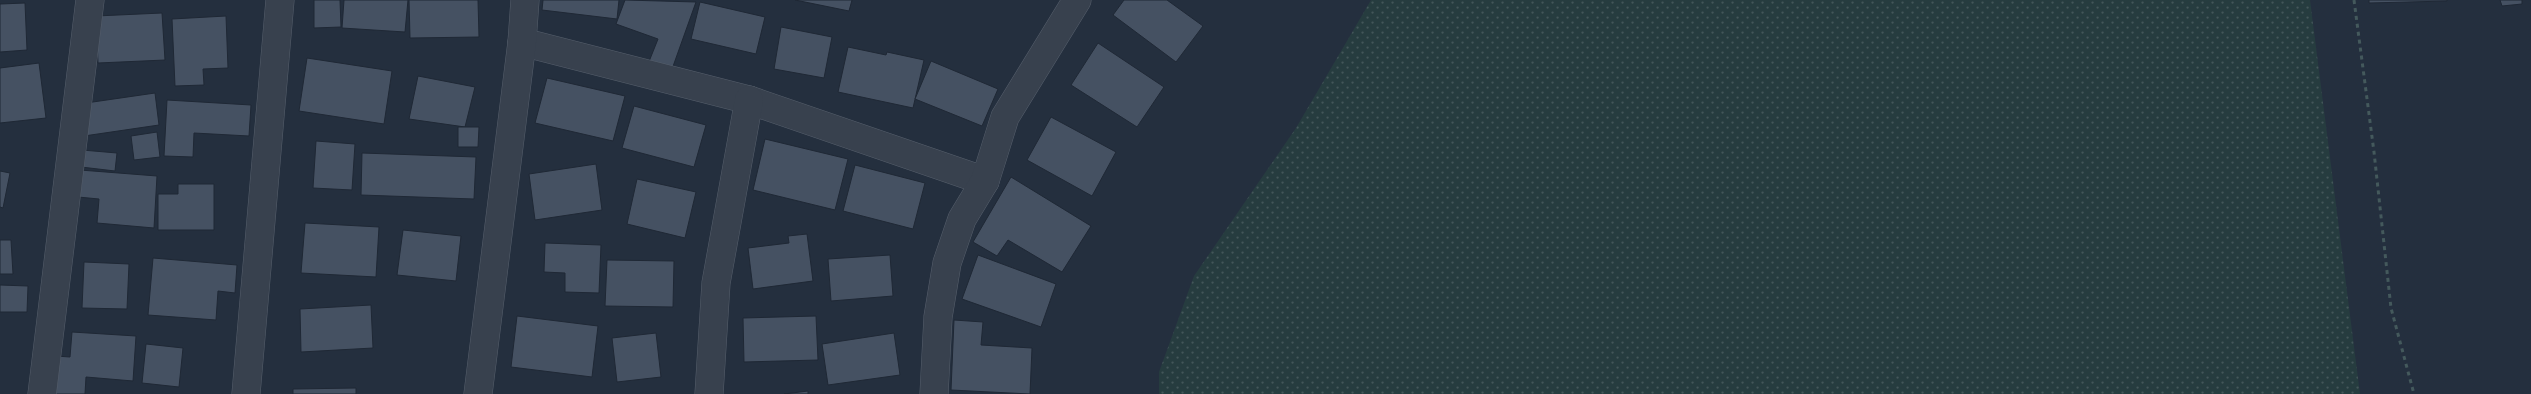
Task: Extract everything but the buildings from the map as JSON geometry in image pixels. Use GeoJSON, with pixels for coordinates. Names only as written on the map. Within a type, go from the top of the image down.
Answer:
{"type":"FeatureCollection","features":[{"type":"Feature","properties":{"kind":"street"},"geometry":{"type":"LineString","coordinates":[[42,394],[90,0]]}},
{"type":"Feature","properties":{"kind":"street"},"geometry":{"type":"LineString","coordinates":[[246,394],[280,0]]}},
{"type":"Feature","properties":{"kind":"street"},"geometry":{"type":"LineString","coordinates":[[478,394],[522,42],[525,0]]}},
{"type":"Feature","properties":{"kind":"street"},"geometry":{"type":"LineString","coordinates":[[934,394],[938,317],[947,263],[962,219],[985,181],[1005,118],[1077,0]]}},
{"type":"Feature","properties":{"kind":"street"},"geometry":{"type":"LineString","coordinates":[[522,42],[749,100],[985,181]]}},
{"type":"Feature","properties":{"kind":"street"},"geometry":{"type":"LineString","coordinates":[[709,394],[716,283],[749,100]]}},
{"type":"Feature","properties":{"kind":"path"},"geometry":{"type":"LineString","coordinates":[[2354,0],[2374,152],[2391,308],[2414,394]]}},
{"type":"Feature","properties":{"kind":"green space"},"geometry":{"type":"Polygon","coordinates":[[[1371,0],[2310,0],[2360,394],[1159,394],[1159,372],[1194,276],[1296,128],[1371,0]]]}}]}
